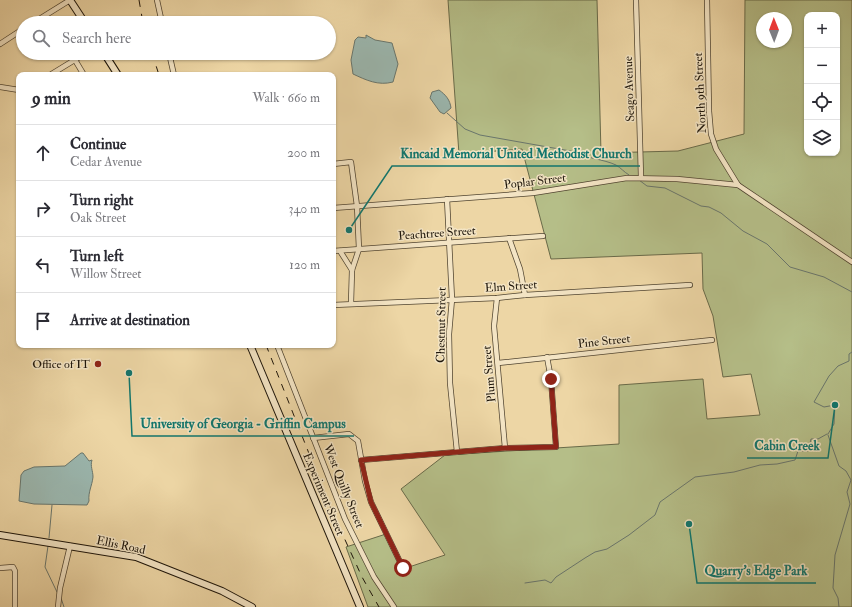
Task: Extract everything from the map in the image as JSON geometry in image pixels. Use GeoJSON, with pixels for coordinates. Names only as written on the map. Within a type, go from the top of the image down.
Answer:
{"type":"FeatureCollection","features":[{"type":"Feature","properties":{"kind":"main road"},"geometry":{"type":"LineString","coordinates":[[70,0],[80,16]]}},
{"type":"Feature","properties":{"kind":"main road"},"geometry":{"type":"LineString","coordinates":[[108,60],[116,72]]}},
{"type":"Feature","properties":{"kind":"main road","name":"Experiment Street"},"geometry":{"type":"LineString","coordinates":[[251,348],[360,607]]}},
{"type":"Feature","properties":{"kind":"main road","name":"Ellis Road"},"geometry":{"type":"LineString","coordinates":[[0,535],[136,557],[222,591],[252,607]]}},
{"type":"Feature","properties":{"kind":"street"},"geometry":{"type":"LineString","coordinates":[[44,16],[70,0]]}},
{"type":"Feature","properties":{"kind":"street"},"geometry":{"type":"LineString","coordinates":[[157,0],[160,16]]}},
{"type":"Feature","properties":{"kind":"street","name":"Seago Avenue"},"geometry":{"type":"LineString","coordinates":[[636,0],[641,177]]}},
{"type":"Feature","properties":{"kind":"street","name":"North 9th Street"},"geometry":{"type":"LineString","coordinates":[[707,0],[709,111],[711,134],[716,149],[738,185],[852,262]]}},
{"type":"Feature","properties":{"kind":"street"},"geometry":{"type":"LineString","coordinates":[[0,44],[16,34]]}},
{"type":"Feature","properties":{"kind":"street"},"geometry":{"type":"LineString","coordinates":[[55,72],[74,60],[82,72]]}},
{"type":"Feature","properties":{"kind":"street"},"geometry":{"type":"LineString","coordinates":[[171,60],[173,72]]}},
{"type":"Feature","properties":{"kind":"street"},"geometry":{"type":"LineString","coordinates":[[0,87],[16,90]]}},
{"type":"Feature","properties":{"kind":"street"},"geometry":{"type":"LineString","coordinates":[[336,164],[351,162],[356,206],[359,249],[352,270],[351,303]]}},
{"type":"Feature","properties":{"kind":"street","name":"Poplar Street"},"geometry":{"type":"LineString","coordinates":[[336,208],[533,193],[614,179],[641,177],[738,185]]}},
{"type":"Feature","properties":{"kind":"street","name":"Chestnut Street"},"geometry":{"type":"LineString","coordinates":[[447,200],[452,299],[449,334],[450,384],[458,452]]}},
{"type":"Feature","properties":{"kind":"street","name":"Peachtree Street"},"geometry":{"type":"LineString","coordinates":[[336,251],[543,236]]}},
{"type":"Feature","properties":{"kind":"street"},"geometry":{"type":"LineString","coordinates":[[509,238],[520,269],[525,295]]}},
{"type":"Feature","properties":{"kind":"street"},"geometry":{"type":"LineString","coordinates":[[340,251],[352,270]]}},
{"type":"Feature","properties":{"kind":"street","name":"Elm Street"},"geometry":{"type":"LineString","coordinates":[[336,305],[497,298],[690,285]]}},
{"type":"Feature","properties":{"kind":"street","name":"Plum Street"},"geometry":{"type":"LineString","coordinates":[[497,298],[494,326],[505,448]]}},
{"type":"Feature","properties":{"kind":"street","name":"Pine Street"},"geometry":{"type":"LineString","coordinates":[[498,363],[712,340]]}},
{"type":"Feature","properties":{"kind":"street","name":"West Quilly Street"},"geometry":{"type":"LineString","coordinates":[[278,348],[313,438],[359,549],[374,577],[394,607]]}},
{"type":"Feature","properties":{"kind":"street"},"geometry":{"type":"LineString","coordinates":[[361,460],[505,448],[556,447],[551,379],[547,357]]}},
{"type":"Feature","properties":{"kind":"street"},"geometry":{"type":"LineString","coordinates":[[313,438],[349,434],[355,437],[358,441],[371,502],[403,568]]}},
{"type":"Feature","properties":{"kind":"street"},"geometry":{"type":"LineString","coordinates":[[58,607],[60,588],[70,546]]}},
{"type":"Feature","properties":{"kind":"street"},"geometry":{"type":"LineString","coordinates":[[0,568],[9,566],[15,571],[15,607]]}},
{"type":"Feature","properties":{"kind":"green space"},"geometry":{"type":"Polygon","coordinates":[[[448,0],[597,0],[601,153],[678,151],[744,134],[745,0],[852,0],[852,607],[368,607],[346,547],[386,534],[406,568],[445,555],[401,489],[445,455],[619,444],[619,385],[703,379],[707,419],[760,415],[751,374],[723,377],[713,316],[703,289],[702,253],[551,259],[522,149],[459,154],[448,0]]]}},
{"type":"Feature","properties":{"kind":"water"},"geometry":{"type":"Polygon","coordinates":[[[366,35],[375,40],[392,43],[398,64],[393,82],[377,83],[353,74],[351,60],[355,40],[358,37],[366,38],[366,35]]]}},
{"type":"Feature","properties":{"kind":"water"},"geometry":{"type":"Polygon","coordinates":[[[439,90],[444,94],[450,103],[451,108],[444,114],[440,112],[430,98],[432,92],[439,90]]]}},
{"type":"Feature","properties":{"kind":"water"},"geometry":{"type":"Polygon","coordinates":[[[83,453],[89,461],[92,460],[91,464],[93,477],[87,505],[34,504],[19,501],[21,475],[24,471],[34,467],[65,466],[83,453]]]}},
{"type":"Feature","properties":{"kind":"waterway"},"geometry":{"type":"LineString","coordinates":[[447,113],[465,129],[480,135],[576,152],[616,165],[629,175]]}},
{"type":"Feature","properties":{"kind":"waterway"},"geometry":{"type":"LineString","coordinates":[[639,180],[647,186],[665,188],[701,206],[709,207],[721,213],[743,231],[767,244],[790,267],[824,277],[852,292]]}},
{"type":"Feature","properties":{"kind":"waterway"},"geometry":{"type":"LineString","coordinates":[[828,434],[834,424],[835,405],[824,407],[814,402],[829,376],[838,366],[849,361],[849,354],[852,352]]}},
{"type":"Feature","properties":{"kind":"waterway"},"geometry":{"type":"LineString","coordinates":[[525,583],[545,580],[551,583],[556,577],[585,558],[595,552],[607,549],[629,535],[655,515],[660,502],[695,477],[734,472],[760,465],[777,464],[795,460],[798,451],[808,451],[811,439],[818,439],[827,434]]}},
{"type":"Feature","properties":{"kind":"waterway"},"geometry":{"type":"LineString","coordinates":[[828,435],[839,466],[846,471],[851,480],[847,492],[850,504],[835,555],[833,588],[838,598],[839,607]]}},
{"type":"Feature","properties":{"kind":"waterway"},"geometry":{"type":"LineString","coordinates":[[49,538],[52,505]]}},
{"type":"Feature","properties":{"kind":"waterway"},"geometry":{"type":"LineString","coordinates":[[48,546],[45,567],[57,592]]}},
{"type":"Feature","properties":{"kind":"waterway"},"geometry":{"type":"LineString","coordinates":[[61,598],[64,607]]}},
{"type":"Feature","properties":{"kind":"railway"},"geometry":{"type":"LineString","coordinates":[[139,0],[142,16]]}},
{"type":"Feature","properties":{"kind":"railway"},"geometry":{"type":"LineString","coordinates":[[154,60],[158,72]]}},
{"type":"Feature","properties":{"kind":"railway"},"geometry":{"type":"LineString","coordinates":[[267,348],[331,509],[362,577],[379,607]]}},
{"type":"Feature","properties":{"kind":"place","name":"Kincaid Memorial United Methodist Church"},"geometry":{"type":"Point","coordinates":[349,230]}},
{"type":"Feature","properties":{"kind":"place","name":"Office of IT"},"geometry":{"type":"Point","coordinates":[98,364]}},
{"type":"Feature","properties":{"kind":"place","name":"University of Georgia - Griffin Campus"},"geometry":{"type":"Point","coordinates":[129,373]}},
{"type":"Feature","properties":{"kind":"place","name":"Cabin Creek"},"geometry":{"type":"Point","coordinates":[835,405]}},
{"type":"Feature","properties":{"kind":"place","name":"Quarry's Edge Park"},"geometry":{"type":"Point","coordinates":[689,524]}},
{"type":"Feature","properties":{"kind":"route"},"geometry":{"type":"LineString","coordinates":[[403,568],[371,502],[361,460],[505,448],[556,447],[551,379]]}}]}
